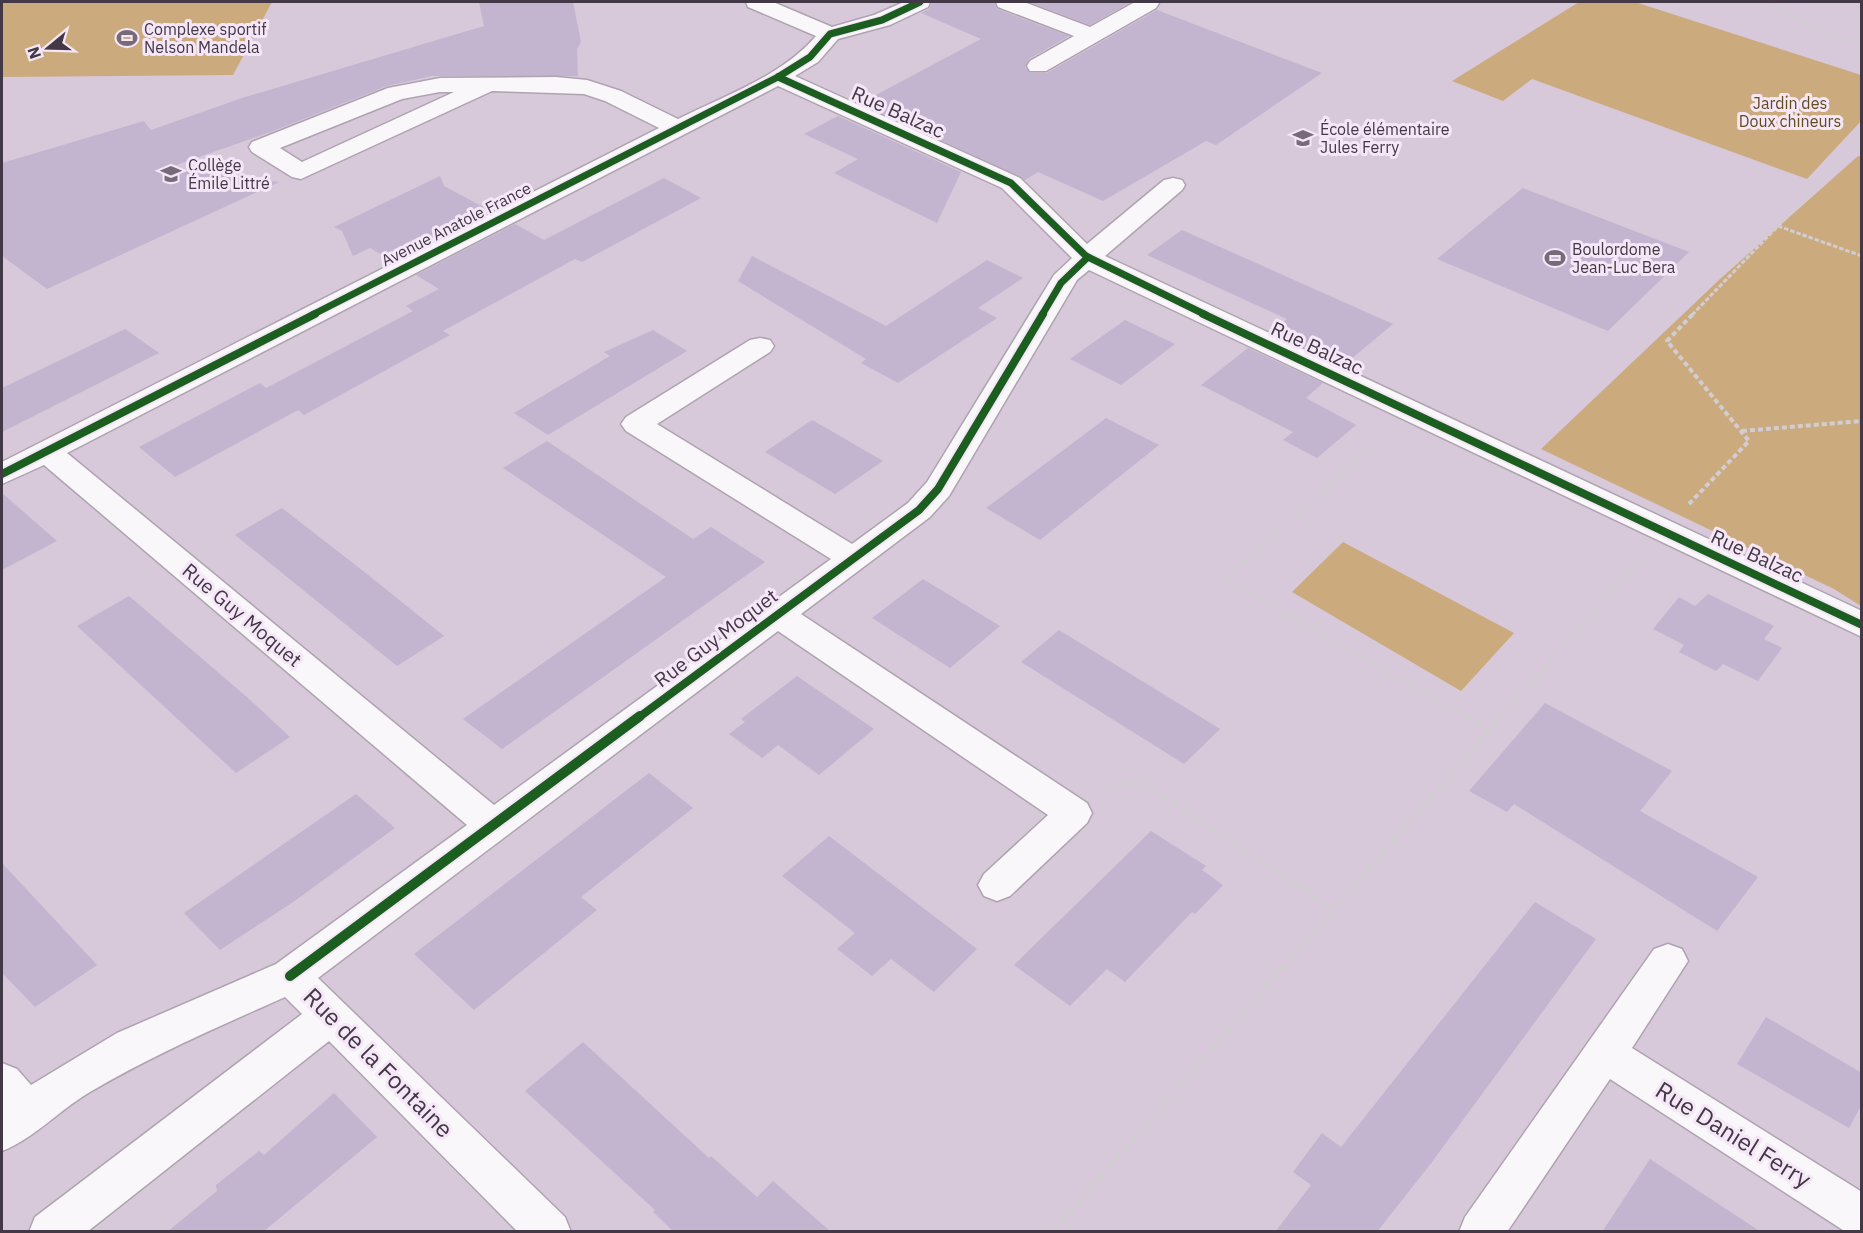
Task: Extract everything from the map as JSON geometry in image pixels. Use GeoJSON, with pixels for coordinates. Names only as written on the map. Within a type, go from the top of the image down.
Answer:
{"type":"FeatureCollection","features":[{"type":"Feature","properties":{"kind":"street"},"geometry":{"type":"LineString","coordinates":[[756,2],[830,34],[882,20],[920,2]]}},
{"type":"Feature","properties":{"kind":"street"},"geometry":{"type":"LineString","coordinates":[[1006,2],[1091,36]]}},
{"type":"Feature","properties":{"kind":"street"},"geometry":{"type":"LineString","coordinates":[[1038,66],[1148,3]]}},
{"type":"Feature","properties":{"kind":"street","name":"Avenue Anatole France"},"geometry":{"type":"LineString","coordinates":[[2,474],[778,77],[810,57],[830,34]]}},
{"type":"Feature","properties":{"kind":"street","name":"Rue Balzac"},"geometry":{"type":"LineString","coordinates":[[778,77],[1011,183],[1029,197],[1068,244],[1087,258],[1862,625]]}},
{"type":"Feature","properties":{"kind":"street"},"geometry":{"type":"LineString","coordinates":[[487,85],[301,172],[261,147],[396,93],[424,87],[487,85],[556,84],[586,87],[613,96],[677,128]]}},
{"type":"Feature","properties":{"kind":"street","name":"Rue Guy Moquet"},"geometry":{"type":"LineString","coordinates":[[290,976],[930,500],[1061,283],[1173,184]]}},
{"type":"Feature","properties":{"kind":"street"},"geometry":{"type":"LineString","coordinates":[[760,346],[636,424],[852,558]]}},
{"type":"Feature","properties":{"kind":"street","name":"Rue Guy Moquet"},"geometry":{"type":"LineString","coordinates":[[46,451],[494,826]]}},
{"type":"Feature","properties":{"kind":"street","name":"Rue Guy Moquet"},"geometry":{"type":"LineString","coordinates":[[778,615],[1074,813],[997,885]]}},
{"type":"Feature","properties":{"kind":"street"},"geometry":{"type":"LineString","coordinates":[[1481,1232],[1668,961]]}},
{"type":"Feature","properties":{"kind":"street","name":"Rue de la Fontaine"},"geometry":{"type":"LineString","coordinates":[[10,1108],[62,1086],[132,1046],[290,976],[549,1232]]}},
{"type":"Feature","properties":{"kind":"street"},"geometry":{"type":"LineString","coordinates":[[51,1232],[331,1016]]}},
{"type":"Feature","properties":{"kind":"street","name":"Rue Daniel Ferry"},"geometry":{"type":"LineString","coordinates":[[1605,1053],[1862,1217]]}},
{"type":"Feature","properties":{"kind":"path"},"geometry":{"type":"LineString","coordinates":[[1769,2],[1810,26],[1862,43]]}},
{"type":"Feature","properties":{"kind":"path"},"geometry":{"type":"LineString","coordinates":[[1052,1232],[1663,532],[1749,441],[1667,341],[1862,140]]}},
{"type":"Feature","properties":{"kind":"path"},"geometry":{"type":"LineString","coordinates":[[1778,226],[1862,256]]}},
{"type":"Feature","properties":{"kind":"path"},"geometry":{"type":"LineString","coordinates":[[1410,412],[1224,578],[1490,730]]}},
{"type":"Feature","properties":{"kind":"path"},"geometry":{"type":"LineString","coordinates":[[1741,431],[1862,421]]}},
{"type":"Feature","properties":{"kind":"path"},"geometry":{"type":"LineString","coordinates":[[1053,799],[1139,781],[1334,909]]}},
{"type":"Feature","properties":{"kind":"green space","name":"Complexe sportif Nelson Mandela"},"geometry":{"type":"Polygon","coordinates":[[[2,2],[272,2],[233,75],[2,77],[2,2]]]}},
{"type":"Feature","properties":{"kind":"green space","name":"Jardin des Doux chineurs"},"geometry":{"type":"Polygon","coordinates":[[[1579,2],[1635,2],[1861,75],[1861,121],[1807,179],[1532,79],[1503,101],[1452,81],[1579,2]]]}},
{"type":"Feature","properties":{"kind":"green space"},"geometry":{"type":"Polygon","coordinates":[[[1858,156],[1862,157],[1861,606],[1834,589],[1541,449],[1719,280],[1858,156]]]}},
{"type":"Feature","properties":{"kind":"green space"},"geometry":{"type":"Polygon","coordinates":[[[1343,542],[1514,633],[1461,691],[1292,592],[1343,542]]]}},
{"type":"Feature","properties":{"kind":"building"},"geometry":{"type":"Polygon","coordinates":[[[479,2],[573,2],[581,42],[577,49],[578,76],[432,76],[387,86],[273,131],[165,169],[279,182],[47,289],[2,256],[2,163],[144,121],[151,130],[242,98],[484,26],[479,2]]]}},
{"type":"Feature","properties":{"kind":"building"},"geometry":{"type":"Polygon","coordinates":[[[932,2],[994,2],[997,9],[1069,36],[1029,59],[1025,67],[1030,73],[1047,73],[1157,10],[1322,73],[1216,145],[1206,141],[1103,201],[1038,172],[1025,180],[861,103],[981,39],[921,13],[929,9],[932,2]]]}},
{"type":"Feature","properties":{"kind":"building"},"geometry":{"type":"Polygon","coordinates":[[[1029,2],[1131,2],[1090,25],[1029,2]]]}},
{"type":"Feature","properties":{"kind":"building"},"geometry":{"type":"Polygon","coordinates":[[[838,116],[961,172],[937,223],[834,173],[858,159],[804,134],[838,116]]]}},
{"type":"Feature","properties":{"kind":"building"},"geometry":{"type":"Polygon","coordinates":[[[440,176],[444,186],[491,211],[392,261],[370,248],[353,256],[342,231],[334,227],[440,176]]]}},
{"type":"Feature","properties":{"kind":"building"},"geometry":{"type":"Polygon","coordinates":[[[664,178],[701,198],[582,262],[575,259],[443,331],[450,335],[304,415],[298,410],[175,477],[139,447],[260,383],[266,388],[413,311],[406,306],[439,289],[416,275],[515,224],[544,240],[664,178]]]}},
{"type":"Feature","properties":{"kind":"building"},"geometry":{"type":"Polygon","coordinates":[[[1523,188],[1689,252],[1608,331],[1437,259],[1523,188]]]}},
{"type":"Feature","properties":{"kind":"building"},"geometry":{"type":"Polygon","coordinates":[[[1182,230],[1393,324],[1344,365],[1271,331],[1287,319],[1147,255],[1182,230]]]}},
{"type":"Feature","properties":{"kind":"building"},"geometry":{"type":"Polygon","coordinates":[[[752,256],[886,326],[987,260],[1023,278],[978,308],[997,318],[898,383],[861,363],[866,359],[738,281],[752,256]]]}},
{"type":"Feature","properties":{"kind":"building"},"geometry":{"type":"Polygon","coordinates":[[[1125,320],[1175,344],[1121,385],[1070,359],[1125,320]]]}},
{"type":"Feature","properties":{"kind":"building"},"geometry":{"type":"Polygon","coordinates":[[[125,329],[159,353],[2,432],[2,388],[125,329]]]}},
{"type":"Feature","properties":{"kind":"building"},"geometry":{"type":"Polygon","coordinates":[[[653,330],[687,351],[548,435],[514,413],[610,356],[604,352],[653,330]]]}},
{"type":"Feature","properties":{"kind":"building"},"geometry":{"type":"Polygon","coordinates":[[[1248,348],[1323,383],[1306,398],[1356,425],[1317,458],[1283,440],[1293,432],[1201,385],[1248,348]]]}},
{"type":"Feature","properties":{"kind":"building"},"geometry":{"type":"Polygon","coordinates":[[[1106,418],[1159,445],[1040,540],[986,508],[1106,418]]]}},
{"type":"Feature","properties":{"kind":"building"},"geometry":{"type":"Polygon","coordinates":[[[812,420],[883,461],[835,494],[765,452],[812,420]]]}},
{"type":"Feature","properties":{"kind":"building"},"geometry":{"type":"Polygon","coordinates":[[[547,441],[693,539],[711,527],[765,562],[502,749],[463,719],[666,577],[503,468],[547,441]]]}},
{"type":"Feature","properties":{"kind":"building"},"geometry":{"type":"Polygon","coordinates":[[[2,493],[57,541],[2,570],[2,493]]]}},
{"type":"Feature","properties":{"kind":"building"},"geometry":{"type":"Polygon","coordinates":[[[282,508],[444,636],[397,666],[235,535],[282,508]]]}},
{"type":"Feature","properties":{"kind":"building"},"geometry":{"type":"Polygon","coordinates":[[[923,579],[1000,626],[950,668],[872,618],[923,579]]]}},
{"type":"Feature","properties":{"kind":"building"},"geometry":{"type":"Polygon","coordinates":[[[1708,594],[1774,626],[1764,639],[1782,648],[1758,681],[1723,664],[1716,671],[1679,652],[1684,645],[1653,629],[1679,597],[1695,606],[1708,594]]]}},
{"type":"Feature","properties":{"kind":"building"},"geometry":{"type":"Polygon","coordinates":[[[129,596],[290,737],[236,773],[77,626],[129,596]]]}},
{"type":"Feature","properties":{"kind":"building"},"geometry":{"type":"Polygon","coordinates":[[[1059,630],[1220,729],[1184,764],[1021,662],[1059,630]]]}},
{"type":"Feature","properties":{"kind":"building"},"geometry":{"type":"Polygon","coordinates":[[[797,676],[874,729],[819,775],[778,745],[762,758],[729,734],[745,722],[741,719],[797,676]]]}},
{"type":"Feature","properties":{"kind":"building"},"geometry":{"type":"Polygon","coordinates":[[[1545,703],[1672,771],[1640,811],[1758,877],[1717,931],[1514,804],[1507,812],[1469,791],[1545,703]]]}},
{"type":"Feature","properties":{"kind":"building"},"geometry":{"type":"Polygon","coordinates":[[[649,773],[693,808],[581,897],[597,910],[474,1010],[414,954],[649,773]]]}},
{"type":"Feature","properties":{"kind":"building"},"geometry":{"type":"Polygon","coordinates":[[[356,794],[395,828],[296,900],[220,950],[184,913],[356,794]]]}},
{"type":"Feature","properties":{"kind":"building"},"geometry":{"type":"Polygon","coordinates":[[[1151,831],[1206,866],[1202,870],[1223,885],[1195,914],[1192,912],[1125,982],[1107,969],[1070,1006],[1014,965],[1151,831]]]}},
{"type":"Feature","properties":{"kind":"building"},"geometry":{"type":"Polygon","coordinates":[[[829,836],[977,949],[934,992],[891,959],[872,976],[837,949],[855,933],[782,876],[829,836]]]}},
{"type":"Feature","properties":{"kind":"building"},"geometry":{"type":"Polygon","coordinates":[[[2,863],[97,965],[35,1007],[2,973],[2,863]]]}},
{"type":"Feature","properties":{"kind":"building"},"geometry":{"type":"Polygon","coordinates":[[[1535,902],[1596,939],[1432,1162],[1377,1232],[1275,1232],[1311,1185],[1293,1172],[1322,1133],[1341,1147],[1535,902]]]}},
{"type":"Feature","properties":{"kind":"building"},"geometry":{"type":"Polygon","coordinates":[[[1766,1017],[1862,1073],[1862,1104],[1849,1128],[1737,1064],[1766,1017]]]}},
{"type":"Feature","properties":{"kind":"building"},"geometry":{"type":"Polygon","coordinates":[[[583,1042],[709,1158],[711,1156],[757,1197],[773,1181],[831,1232],[674,1232],[653,1212],[655,1210],[525,1091],[583,1042]]]}},
{"type":"Feature","properties":{"kind":"building"},"geometry":{"type":"Polygon","coordinates":[[[334,1093],[377,1137],[263,1232],[167,1232],[217,1191],[216,1185],[259,1151],[264,1155],[334,1093]]]}},
{"type":"Feature","properties":{"kind":"building"},"geometry":{"type":"Polygon","coordinates":[[[1650,1159],[1761,1232],[1602,1232],[1650,1159]]]}},
{"type":"Feature","properties":{"kind":"cycle path"},"geometry":{"type":"LineString","coordinates":[[2,474],[778,77],[810,57],[830,34],[882,20],[920,2]]}},
{"type":"Feature","properties":{"kind":"cycle path"},"geometry":{"type":"LineString","coordinates":[[778,77],[1011,183],[1034,203],[1063,236],[1100,265],[1862,625]]}},
{"type":"Feature","properties":{"kind":"cycle path"},"geometry":{"type":"LineString","coordinates":[[290,976],[919,510],[938,489],[1061,283],[1087,258]]}},
{"type":"Feature","properties":{"kind":"place","name":"Complexe sportif Nelson Mandela"},"geometry":{"type":"Point","coordinates":[127,38]}},
{"type":"Feature","properties":{"kind":"place","name":"École élémentaire Jules Ferry"},"geometry":{"type":"Point","coordinates":[1303,138]}},
{"type":"Feature","properties":{"kind":"place","name":"Collège Émile Littré"},"geometry":{"type":"Point","coordinates":[171,174]}},
{"type":"Feature","properties":{"kind":"place","name":"Boulordome Jean-Luc Bera"},"geometry":{"type":"Point","coordinates":[1555,258]}}]}
